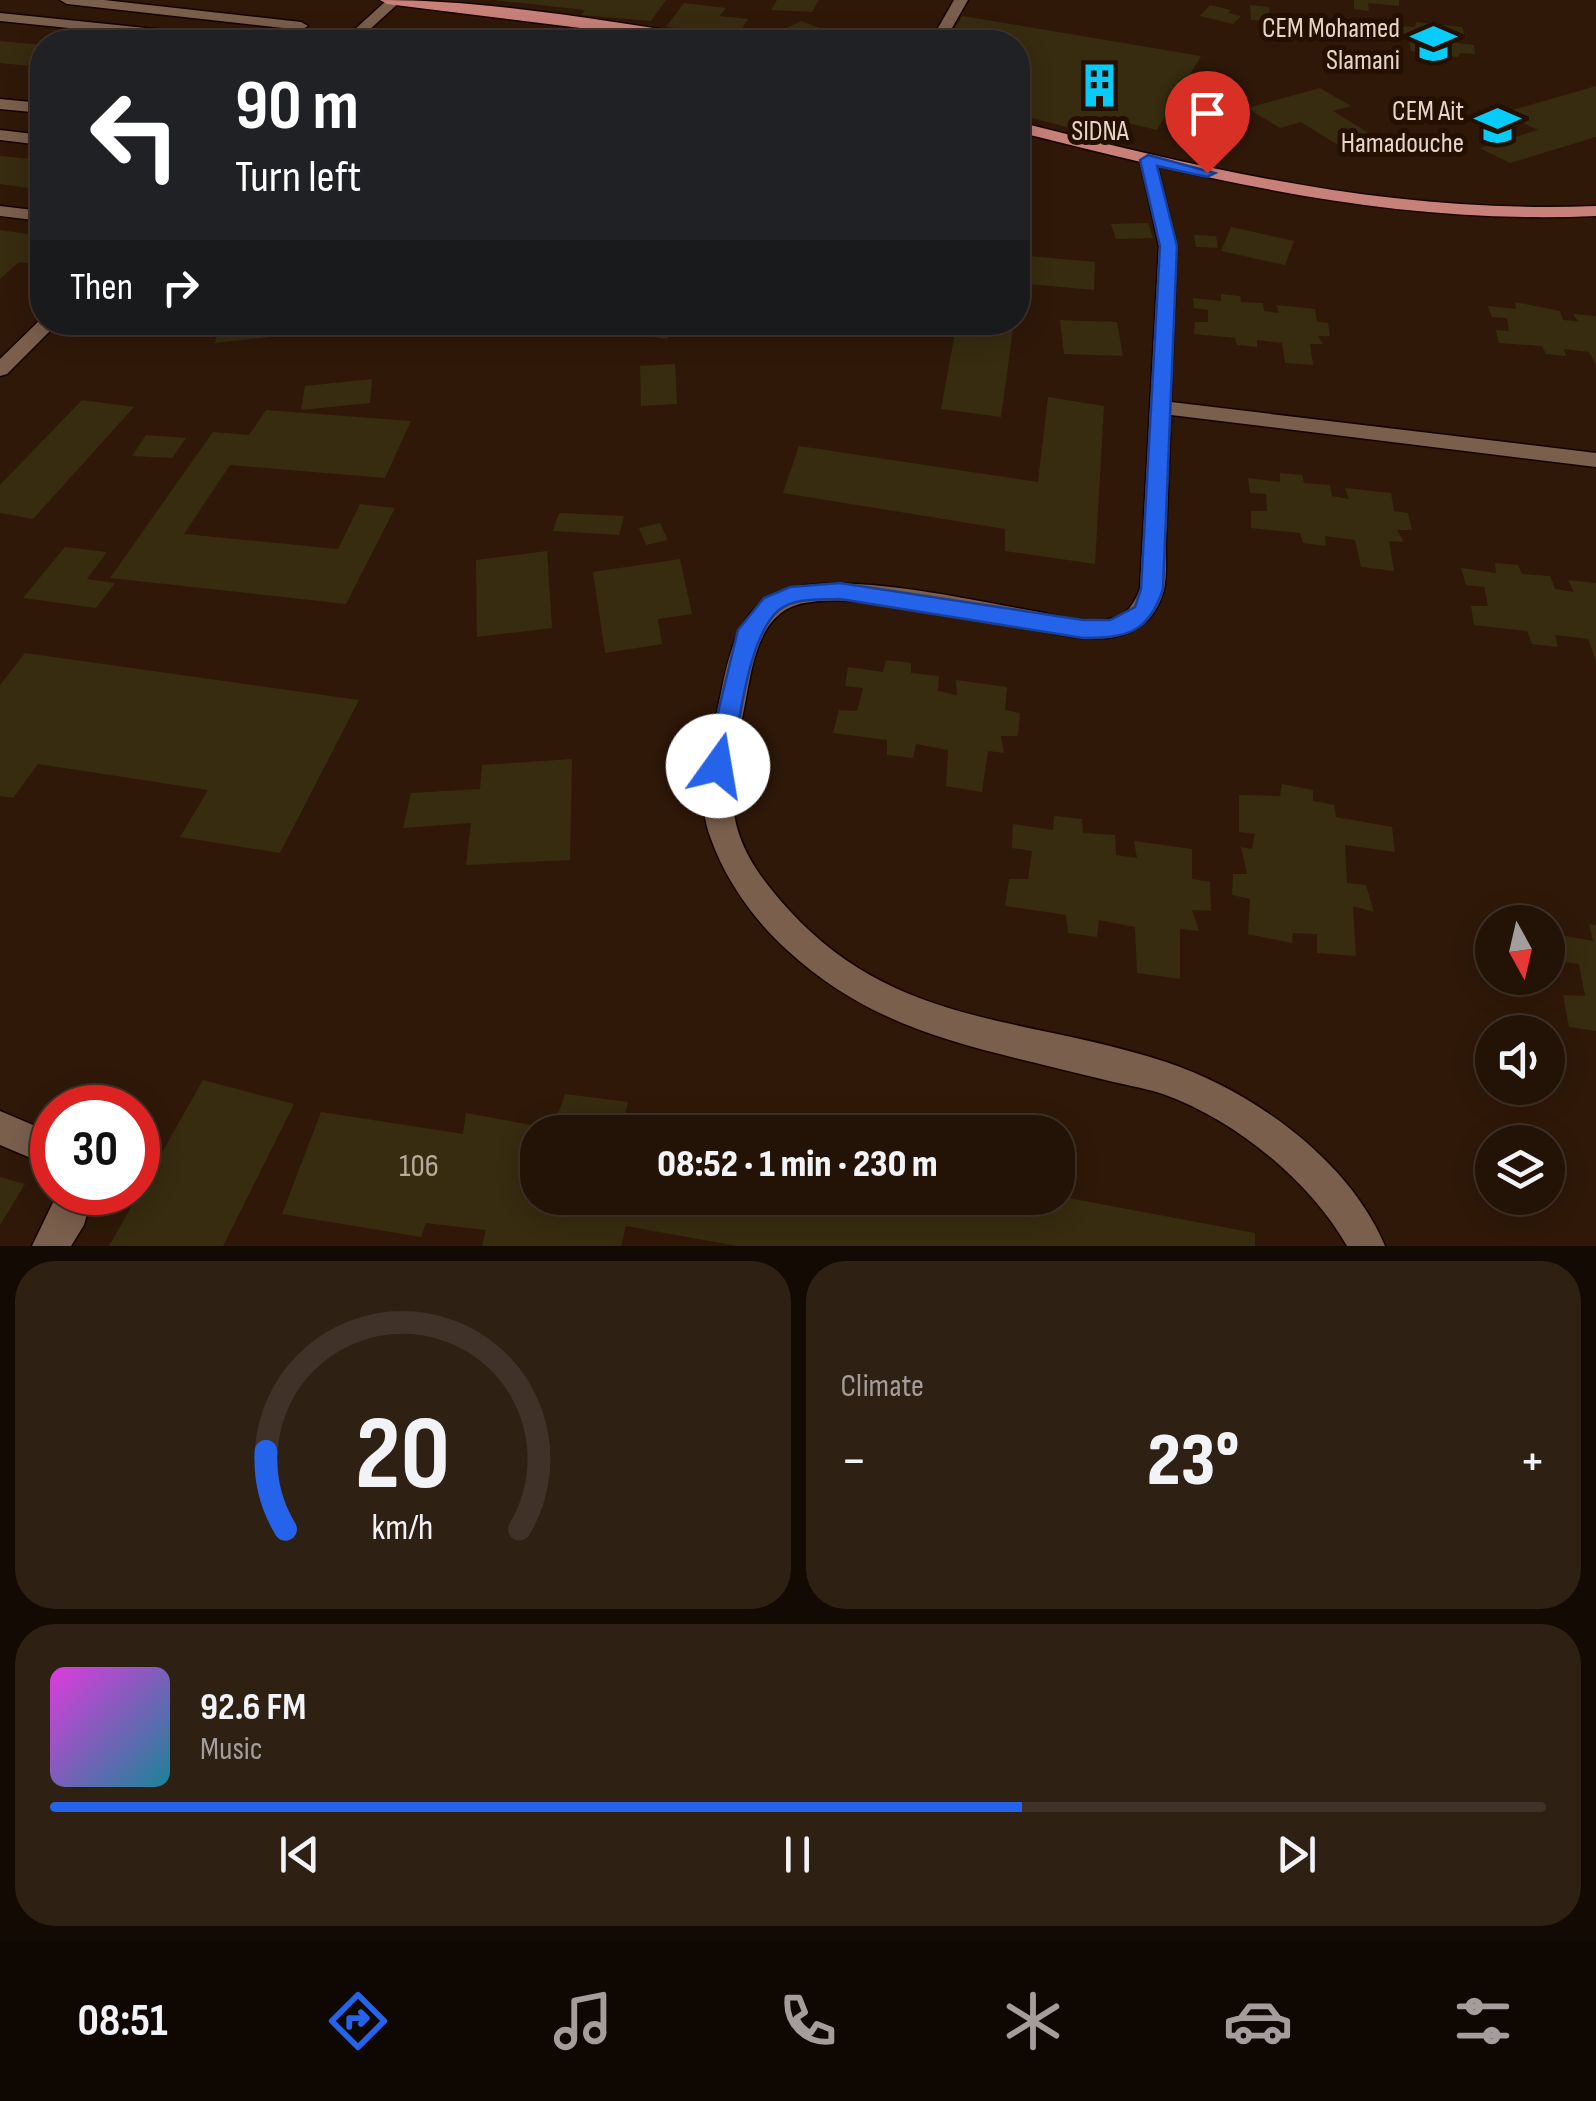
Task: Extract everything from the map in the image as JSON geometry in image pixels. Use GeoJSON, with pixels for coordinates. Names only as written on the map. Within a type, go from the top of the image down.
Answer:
{"type":"FeatureCollection","features":[{"type":"Feature","properties":{"kind":"main road"},"geometry":{"type":"LineString","coordinates":[[386,0],[434,2],[634,30]]}},
{"type":"Feature","properties":{"kind":"main road"},"geometry":{"type":"LineString","coordinates":[[1030,130],[1237,180],[1398,206],[1506,214],[1596,211]]}},
{"type":"Feature","properties":{"kind":"street"},"geometry":{"type":"LineString","coordinates":[[67,0],[302,26]]}},
{"type":"Feature","properties":{"kind":"street"},"geometry":{"type":"LineString","coordinates":[[943,30],[961,0]]}},
{"type":"Feature","properties":{"kind":"street"},"geometry":{"type":"LineString","coordinates":[[361,30],[394,1]]}},
{"type":"Feature","properties":{"kind":"street"},"geometry":{"type":"LineString","coordinates":[[0,18],[122,30]]}},
{"type":"Feature","properties":{"kind":"street"},"geometry":{"type":"LineString","coordinates":[[0,104],[30,107]]}},
{"type":"Feature","properties":{"kind":"street"},"geometry":{"type":"LineString","coordinates":[[0,135],[30,139]]}},
{"type":"Feature","properties":{"kind":"street"},"geometry":{"type":"LineString","coordinates":[[1148,160],[1168,246],[1152,589],[1145,611],[1130,623],[1110,629],[1083,629],[840,591],[798,593],[772,604],[749,630],[718,766],[718,810],[738,868],[772,917],[830,970],[907,1012],[1173,1081],[1264,1130],[1352,1214],[1367,1246]]}},
{"type":"Feature","properties":{"kind":"street"},"geometry":{"type":"LineString","coordinates":[[0,211],[30,215]]}},
{"type":"Feature","properties":{"kind":"street"},"geometry":{"type":"LineString","coordinates":[[0,370],[36,335]]}},
{"type":"Feature","properties":{"kind":"street"},"geometry":{"type":"LineString","coordinates":[[1160,407],[1596,460]]}},
{"type":"Feature","properties":{"kind":"street"},"geometry":{"type":"LineString","coordinates":[[0,1128],[30,1141]]}},
{"type":"Feature","properties":{"kind":"street"},"geometry":{"type":"LineString","coordinates":[[50,1246],[68,1215]]}},
{"type":"Feature","properties":{"kind":"building"},"geometry":{"type":"Polygon","coordinates":[[[495,0],[666,0],[651,21],[581,15],[585,10],[495,0]]]}},
{"type":"Feature","properties":{"kind":"building"},"geometry":{"type":"Polygon","coordinates":[[[777,0],[819,0],[812,12],[771,10],[777,0]]]}},
{"type":"Feature","properties":{"kind":"building"},"geometry":{"type":"Polygon","coordinates":[[[1354,0],[1399,0],[1399,6],[1368,3],[1369,11],[1354,9],[1354,0]]]}},
{"type":"Feature","properties":{"kind":"building"},"geometry":{"type":"Polygon","coordinates":[[[684,3],[726,8],[720,16],[748,19],[741,30],[666,27],[684,3]]]}},
{"type":"Feature","properties":{"kind":"building"},"geometry":{"type":"Polygon","coordinates":[[[1210,5],[1241,16],[1233,24],[1200,16],[1210,5]]]}},
{"type":"Feature","properties":{"kind":"building"},"geometry":{"type":"Polygon","coordinates":[[[1250,5],[1269,7],[1270,21],[1251,20],[1250,5]]]}},
{"type":"Feature","properties":{"kind":"building","name":"SIDNA"},"geometry":{"type":"Polygon","coordinates":[[[962,16],[1201,56],[1157,130],[1102,117],[1089,133],[1030,117],[1030,30],[954,30],[962,16]]]}},
{"type":"Feature","properties":{"kind":"building"},"geometry":{"type":"Polygon","coordinates":[[[801,21],[825,30],[782,30],[801,21]]]}},
{"type":"Feature","properties":{"kind":"building"},"geometry":{"type":"Polygon","coordinates":[[[1416,22],[1462,27],[1466,38],[1454,36],[1457,43],[1474,45],[1475,54],[1460,53],[1458,57],[1411,51],[1409,42],[1416,42],[1416,37],[1400,35],[1400,26],[1415,27],[1416,22]]]}},
{"type":"Feature","properties":{"kind":"building"},"geometry":{"type":"Polygon","coordinates":[[[0,41],[30,44],[30,66],[0,63],[0,41]]]}},
{"type":"Feature","properties":{"kind":"building"},"geometry":{"type":"Polygon","coordinates":[[[1596,86],[1596,137],[1510,163],[1480,148],[1538,130],[1502,113],[1596,86]]]}},
{"type":"Feature","properties":{"kind":"building"},"geometry":{"type":"Polygon","coordinates":[[[1320,88],[1351,106],[1333,111],[1370,134],[1336,144],[1301,122],[1280,128],[1247,108],[1320,88]]]}},
{"type":"Feature","properties":{"kind":"building"},"geometry":{"type":"Polygon","coordinates":[[[0,156],[30,159],[30,188],[0,184],[0,156]]]}},
{"type":"Feature","properties":{"kind":"building"},"geometry":{"type":"Polygon","coordinates":[[[1148,223],[1153,238],[1116,239],[1111,224],[1148,223]]]}},
{"type":"Feature","properties":{"kind":"building"},"geometry":{"type":"Polygon","coordinates":[[[1231,227],[1294,241],[1285,265],[1221,251],[1231,227]]]}},
{"type":"Feature","properties":{"kind":"building"},"geometry":{"type":"Polygon","coordinates":[[[0,230],[30,234],[30,263],[19,262],[0,279],[0,230]]]}},
{"type":"Feature","properties":{"kind":"building"},"geometry":{"type":"Polygon","coordinates":[[[1194,235],[1216,236],[1218,248],[1196,247],[1194,235]]]}},
{"type":"Feature","properties":{"kind":"building"},"geometry":{"type":"Polygon","coordinates":[[[1030,256],[1095,262],[1094,290],[1030,284],[1030,256]]]}},
{"type":"Feature","properties":{"kind":"building"},"geometry":{"type":"Polygon","coordinates":[[[1221,294],[1240,296],[1241,302],[1263,303],[1264,311],[1279,313],[1276,305],[1315,309],[1317,322],[1328,323],[1330,336],[1318,336],[1323,344],[1310,344],[1313,365],[1285,363],[1282,343],[1257,340],[1257,347],[1237,345],[1235,338],[1194,334],[1195,322],[1208,322],[1208,310],[1194,308],[1193,298],[1221,301],[1221,294]]]}},
{"type":"Feature","properties":{"kind":"building"},"geometry":{"type":"Polygon","coordinates":[[[1515,302],[1560,311],[1563,320],[1578,321],[1573,314],[1596,316],[1596,365],[1589,352],[1564,349],[1566,356],[1546,354],[1542,346],[1499,343],[1496,330],[1509,331],[1507,318],[1492,317],[1488,306],[1516,309],[1515,302]]]}},
{"type":"Feature","properties":{"kind":"building"},"geometry":{"type":"Polygon","coordinates":[[[1060,320],[1117,322],[1123,356],[1064,354],[1060,320]]]}},
{"type":"Feature","properties":{"kind":"building"},"geometry":{"type":"Polygon","coordinates":[[[216,335],[279,335],[279,336],[215,343],[216,335]]]}},
{"type":"Feature","properties":{"kind":"building"},"geometry":{"type":"Polygon","coordinates":[[[955,335],[1012,335],[1001,417],[941,409],[955,335]]]}},
{"type":"Feature","properties":{"kind":"building"},"geometry":{"type":"Polygon","coordinates":[[[675,364],[677,404],[641,406],[640,366],[675,364]]]}},
{"type":"Feature","properties":{"kind":"building"},"geometry":{"type":"Polygon","coordinates":[[[372,379],[370,403],[301,410],[305,386],[372,379]]]}},
{"type":"Feature","properties":{"kind":"building"},"geometry":{"type":"Polygon","coordinates":[[[1048,397],[1104,406],[1095,564],[1005,551],[1005,529],[783,493],[799,446],[1038,482],[1048,397]]]}},
{"type":"Feature","properties":{"kind":"building"},"geometry":{"type":"Polygon","coordinates":[[[82,400],[134,407],[33,519],[0,513],[0,485],[82,400]]]}},
{"type":"Feature","properties":{"kind":"building"},"geometry":{"type":"Polygon","coordinates":[[[266,410],[411,421],[385,478],[230,465],[184,534],[338,549],[360,504],[395,508],[346,604],[110,578],[213,432],[249,435],[266,410]]]}},
{"type":"Feature","properties":{"kind":"building"},"geometry":{"type":"Polygon","coordinates":[[[146,435],[186,438],[172,458],[132,456],[146,435]]]}},
{"type":"Feature","properties":{"kind":"building"},"geometry":{"type":"Polygon","coordinates":[[[1280,473],[1302,475],[1304,483],[1330,485],[1332,496],[1349,499],[1345,488],[1391,493],[1394,511],[1408,513],[1412,530],[1397,530],[1404,542],[1389,541],[1394,571],[1361,567],[1355,540],[1325,536],[1326,546],[1303,543],[1300,533],[1251,528],[1251,511],[1267,511],[1266,494],[1250,493],[1248,478],[1280,482],[1280,473]]]}},
{"type":"Feature","properties":{"kind":"building"},"geometry":{"type":"Polygon","coordinates":[[[559,513],[624,516],[619,535],[553,531],[559,513]]]}},
{"type":"Feature","properties":{"kind":"building"},"geometry":{"type":"Polygon","coordinates":[[[660,523],[668,540],[646,545],[639,528],[660,523]]]}},
{"type":"Feature","properties":{"kind":"building"},"geometry":{"type":"Polygon","coordinates":[[[65,547],[107,552],[87,579],[115,583],[96,608],[23,598],[65,547]]]}},
{"type":"Feature","properties":{"kind":"building"},"geometry":{"type":"Polygon","coordinates":[[[547,551],[552,628],[477,637],[476,560],[547,551]]]}},
{"type":"Feature","properties":{"kind":"building"},"geometry":{"type":"Polygon","coordinates":[[[680,559],[692,614],[658,619],[662,644],[605,653],[593,572],[680,559]]]}},
{"type":"Feature","properties":{"kind":"building"},"geometry":{"type":"Polygon","coordinates":[[[1495,563],[1518,565],[1522,574],[1550,576],[1555,589],[1574,592],[1568,580],[1596,583],[1596,661],[1588,639],[1555,635],[1558,647],[1532,644],[1527,631],[1474,625],[1471,606],[1488,606],[1484,587],[1466,585],[1461,568],[1496,573],[1495,563]]]}},
{"type":"Feature","properties":{"kind":"building"},"geometry":{"type":"Polygon","coordinates":[[[25,653],[359,700],[280,853],[180,837],[208,790],[38,764],[13,798],[0,796],[0,685],[25,653]]]}},
{"type":"Feature","properties":{"kind":"building"},"geometry":{"type":"Polygon","coordinates":[[[886,660],[911,663],[911,673],[939,676],[938,691],[957,695],[956,680],[1007,687],[1005,710],[1020,713],[1018,736],[1001,736],[1004,753],[988,751],[982,792],[946,786],[948,750],[916,744],[913,758],[887,755],[887,740],[833,733],[839,710],[857,711],[863,688],[845,686],[848,667],[883,672],[886,660]]]}},
{"type":"Feature","properties":{"kind":"building"},"geometry":{"type":"Polygon","coordinates":[[[572,759],[570,860],[466,865],[471,823],[403,828],[411,793],[480,789],[482,765],[572,759]]]}},
{"type":"Feature","properties":{"kind":"building"},"geometry":{"type":"Polygon","coordinates":[[[1282,784],[1313,790],[1313,801],[1334,805],[1336,817],[1392,827],[1395,852],[1345,845],[1347,883],[1366,885],[1374,912],[1353,906],[1356,956],[1317,953],[1317,934],[1293,933],[1292,943],[1248,934],[1250,899],[1232,895],[1233,874],[1247,874],[1241,847],[1252,849],[1255,834],[1239,832],[1239,795],[1280,796],[1282,784]]]}},
{"type":"Feature","properties":{"kind":"building"},"geometry":{"type":"Polygon","coordinates":[[[1054,816],[1082,819],[1083,833],[1115,835],[1116,855],[1137,858],[1134,841],[1192,849],[1192,879],[1210,882],[1211,911],[1192,910],[1199,931],[1180,929],[1180,979],[1137,973],[1135,927],[1099,920],[1097,937],[1068,933],[1066,915],[1005,906],[1009,879],[1028,879],[1032,851],[1012,848],[1013,824],[1053,830],[1054,816]]]}},
{"type":"Feature","properties":{"kind":"building"},"geometry":{"type":"Polygon","coordinates":[[[1589,924],[1596,925],[1596,1031],[1569,1027],[1563,995],[1585,996],[1579,964],[1565,962],[1565,936],[1593,941],[1589,924]]]}},
{"type":"Feature","properties":{"kind":"building"},"geometry":{"type":"Polygon","coordinates":[[[203,1080],[294,1104],[223,1246],[109,1246],[127,1215],[160,1215],[160,1156],[203,1080]]]}},
{"type":"Feature","properties":{"kind":"building"},"geometry":{"type":"Polygon","coordinates":[[[565,1094],[628,1102],[625,1114],[630,1115],[558,1115],[565,1094]]]}},
{"type":"Feature","properties":{"kind":"building"},"geometry":{"type":"Polygon","coordinates":[[[321,1112],[463,1134],[466,1113],[520,1123],[520,1215],[1075,1215],[1075,1199],[1255,1233],[1255,1246],[737,1246],[626,1226],[621,1246],[482,1246],[486,1230],[426,1223],[421,1237],[282,1214],[321,1112]]]}},
{"type":"Feature","properties":{"kind":"building"},"geometry":{"type":"Polygon","coordinates":[[[0,1177],[25,1184],[0,1225],[0,1177]]]}},
{"type":"Feature","properties":{"kind":"place","name":"CEM Mohamed Slamani"},"geometry":{"type":"Point","coordinates":[1433,43]}},
{"type":"Feature","properties":{"kind":"place","name":"SIDNA"},"geometry":{"type":"Point","coordinates":[1100,85]}},
{"type":"Feature","properties":{"kind":"place","name":"CEM Ait Hamadouche"},"geometry":{"type":"Point","coordinates":[1497,126]}},
{"type":"Feature","properties":{"kind":"route"},"geometry":{"type":"LineString","coordinates":[[718,766],[749,630],[772,604],[798,593],[840,591],[1083,629],[1110,629],[1130,623],[1145,611],[1152,589],[1168,246],[1148,160],[1207,173]]}}]}
